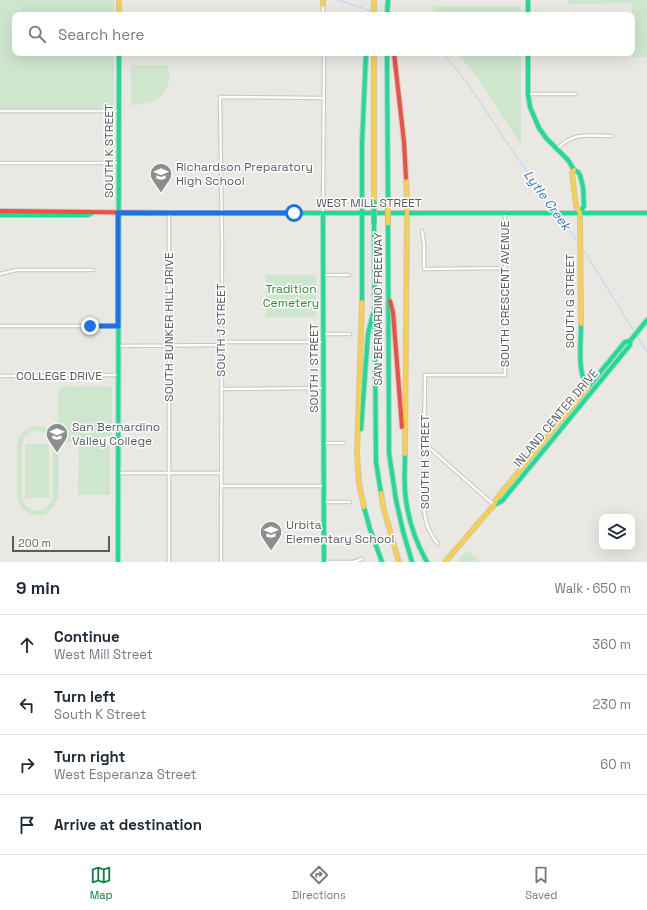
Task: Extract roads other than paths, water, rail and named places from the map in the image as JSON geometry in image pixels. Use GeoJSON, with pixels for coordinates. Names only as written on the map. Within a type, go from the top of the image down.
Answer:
{"type":"FeatureCollection","features":[{"type":"Feature","properties":{"kind":"main road"},"geometry":{"type":"LineString","coordinates":[[119,0],[119,12]]}},
{"type":"Feature","properties":{"kind":"main road"},"geometry":{"type":"LineString","coordinates":[[374,0],[374,12]]}},
{"type":"Feature","properties":{"kind":"main road"},"geometry":{"type":"LineString","coordinates":[[387,12],[388,0]]}},
{"type":"Feature","properties":{"kind":"main road"},"geometry":{"type":"LineString","coordinates":[[528,0],[528,12]]}},
{"type":"Feature","properties":{"kind":"main road","name":"SOUTH K STREET"},"geometry":{"type":"LineString","coordinates":[[118,562],[119,56]]}},
{"type":"Feature","properties":{"kind":"main road"},"geometry":{"type":"LineString","coordinates":[[366,56],[363,91],[361,213],[362,315],[357,449],[359,478],[363,499],[373,539],[382,562]]}},
{"type":"Feature","properties":{"kind":"main road","name":"SAN BERNARDINO FREEWAY"},"geometry":{"type":"LineString","coordinates":[[374,56],[376,462],[384,510],[399,562]]}},
{"type":"Feature","properties":{"kind":"main road","name":"SAN BERNARDINO FREEWAY"},"geometry":{"type":"LineString","coordinates":[[388,56],[389,462],[396,506],[412,562]]}},
{"type":"Feature","properties":{"kind":"main road"},"geometry":{"type":"LineString","coordinates":[[394,56],[404,142],[407,203],[405,482]]}},
{"type":"Feature","properties":{"kind":"main road","name":"SOUTH G STREET"},"geometry":{"type":"LineString","coordinates":[[528,56],[528,94],[530,107],[539,128],[546,138],[568,160],[574,170],[580,175],[583,187],[584,206],[580,213],[581,369],[582,378],[587,388]]}},
{"type":"Feature","properties":{"kind":"main road","name":"SOUTH G STREET"},"geometry":{"type":"LineString","coordinates":[[574,170],[572,173],[576,206],[580,213]]}},
{"type":"Feature","properties":{"kind":"main road","name":"WEST MILL STREET"},"geometry":{"type":"LineString","coordinates":[[0,211],[92,213],[647,213]]}},
{"type":"Feature","properties":{"kind":"main road","name":"WEST MILL STREET"},"geometry":{"type":"LineString","coordinates":[[0,215],[88,215],[92,213]]}},
{"type":"Feature","properties":{"kind":"main road","name":"SOUTH I STREET"},"geometry":{"type":"LineString","coordinates":[[323,213],[324,562]]}},
{"type":"Feature","properties":{"kind":"main road"},"geometry":{"type":"LineString","coordinates":[[388,297],[393,312],[402,414],[403,474],[410,516],[419,545],[427,562]]}},
{"type":"Feature","properties":{"kind":"main road"},"geometry":{"type":"LineString","coordinates":[[363,499],[360,463],[361,428],[368,334],[375,304]]}},
{"type":"Feature","properties":{"kind":"main road","name":"INLAND CENTER DRIVE"},"geometry":{"type":"LineString","coordinates":[[445,562],[494,505],[502,501],[630,345],[630,341],[645,321]]}},
{"type":"Feature","properties":{"kind":"main road","name":"INLAND CENTER DRIVE"},"geometry":{"type":"LineString","coordinates":[[494,505],[496,498],[519,469],[625,342],[630,341]]}},
{"type":"Feature","properties":{"kind":"street","name":"SOUTH I STREET"},"geometry":{"type":"LineString","coordinates":[[323,213],[324,56]]}},
{"type":"Feature","properties":{"kind":"street"},"geometry":{"type":"LineString","coordinates":[[528,94],[576,94]]}},
{"type":"Feature","properties":{"kind":"street","name":"SOUTH J STREET"},"geometry":{"type":"LineString","coordinates":[[221,562],[222,342],[220,97],[324,98]]}},
{"type":"Feature","properties":{"kind":"street"},"geometry":{"type":"LineString","coordinates":[[0,111],[119,111]]}},
{"type":"Feature","properties":{"kind":"street"},"geometry":{"type":"LineString","coordinates":[[556,149],[574,136],[612,136]]}},
{"type":"Feature","properties":{"kind":"street"},"geometry":{"type":"LineString","coordinates":[[0,163],[119,163]]}},
{"type":"Feature","properties":{"kind":"street","name":"SOUTH BUNKER HILL DRIVE"},"geometry":{"type":"LineString","coordinates":[[169,213],[169,562]]}},
{"type":"Feature","properties":{"kind":"street","name":"SOUTH CRESCENT AVENUE"},"geometry":{"type":"LineString","coordinates":[[425,376],[505,375],[504,213]]}},
{"type":"Feature","properties":{"kind":"street"},"geometry":{"type":"LineString","coordinates":[[422,231],[424,245],[424,269],[505,268]]}},
{"type":"Feature","properties":{"kind":"street"},"geometry":{"type":"LineString","coordinates":[[0,274],[16,270],[93,270]]}},
{"type":"Feature","properties":{"kind":"street"},"geometry":{"type":"LineString","coordinates":[[323,275],[349,275]]}},
{"type":"Feature","properties":{"kind":"street"},"geometry":{"type":"LineString","coordinates":[[0,326],[118,326]]}},
{"type":"Feature","properties":{"kind":"street"},"geometry":{"type":"LineString","coordinates":[[324,334],[350,334]]}},
{"type":"Feature","properties":{"kind":"street"},"geometry":{"type":"LineString","coordinates":[[118,346],[218,345],[222,342],[324,342]]}},
{"type":"Feature","properties":{"kind":"street","name":"COLLEGE DRIVE"},"geometry":{"type":"LineString","coordinates":[[0,376],[118,375]]}},
{"type":"Feature","properties":{"kind":"street","name":"SOUTH H STREET"},"geometry":{"type":"LineString","coordinates":[[425,376],[423,502],[425,521],[429,533],[438,544]]}},
{"type":"Feature","properties":{"kind":"street"},"geometry":{"type":"LineString","coordinates":[[221,389],[324,388]]}},
{"type":"Feature","properties":{"kind":"street"},"geometry":{"type":"LineString","coordinates":[[324,443],[344,443]]}},
{"type":"Feature","properties":{"kind":"street"},"geometry":{"type":"LineString","coordinates":[[425,444],[494,505]]}},
{"type":"Feature","properties":{"kind":"street"},"geometry":{"type":"LineString","coordinates":[[118,473],[221,473]]}},
{"type":"Feature","properties":{"kind":"street"},"geometry":{"type":"LineString","coordinates":[[221,486],[324,486]]}},
{"type":"Feature","properties":{"kind":"street"},"geometry":{"type":"LineString","coordinates":[[324,502],[350,502]]}},
{"type":"Feature","properties":{"kind":"street"},"geometry":{"type":"LineString","coordinates":[[324,562],[353,562],[362,559]]}},
{"type":"Feature","properties":{"kind":"waterway","name":"Lytle Creek"},"geometry":{"type":"LineString","coordinates":[[338,0],[371,11]]}},
{"type":"Feature","properties":{"kind":"waterway","name":"Lytle Creek"},"geometry":{"type":"LineString","coordinates":[[445,56],[466,82],[535,183],[556,211]]}},
{"type":"Feature","properties":{"kind":"waterway","name":"Lytle Creek"},"geometry":{"type":"LineString","coordinates":[[558,214],[578,242]]}},
{"type":"Feature","properties":{"kind":"waterway","name":"Lytle Creek"},"geometry":{"type":"LineString","coordinates":[[581,246],[647,352]]}},
{"type":"Feature","properties":{"kind":"place","name":"Richardson Preparatory High School"},"geometry":{"type":"Point","coordinates":[161,194]}},
{"type":"Feature","properties":{"kind":"place","name":"San Bernardino Valley College"},"geometry":{"type":"Point","coordinates":[57,454]}},
{"type":"Feature","properties":{"kind":"place","name":"Urbita Elementary School"},"geometry":{"type":"Point","coordinates":[271,552]}},
{"type":"Feature","properties":{"kind":"park label","name":"Tradition Cemetery"},"geometry":{"type":"Point","coordinates":[291,296]}}]}
